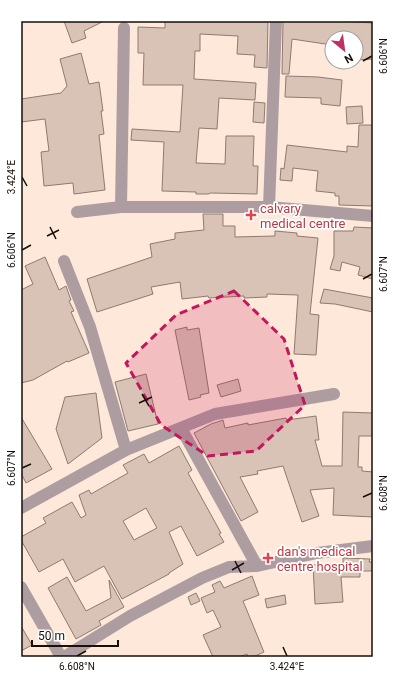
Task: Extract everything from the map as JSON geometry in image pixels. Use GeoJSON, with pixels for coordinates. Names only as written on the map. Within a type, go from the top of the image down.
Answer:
{"type":"FeatureCollection","features":[{"type":"Feature","properties":{"kind":"street"},"geometry":{"type":"LineString","coordinates":[[269,207],[276,21]]}},
{"type":"Feature","properties":{"kind":"street"},"geometry":{"type":"LineString","coordinates":[[121,207],[124,28]]}},
{"type":"Feature","properties":{"kind":"street"},"geometry":{"type":"LineString","coordinates":[[77,212],[121,207],[269,207],[373,216]]}},
{"type":"Feature","properties":{"kind":"street"},"geometry":{"type":"LineString","coordinates":[[64,261],[90,327],[126,450]]}},
{"type":"Feature","properties":{"kind":"street"},"geometry":{"type":"LineString","coordinates":[[21,508],[126,450],[182,428],[198,420],[215,414],[334,394]]}},
{"type":"Feature","properties":{"kind":"street"},"geometry":{"type":"LineString","coordinates":[[182,428],[257,566]]}},
{"type":"Feature","properties":{"kind":"street"},"geometry":{"type":"LineString","coordinates":[[21,587],[63,657],[130,616],[202,578],[229,567],[257,566],[317,553],[373,546]]}},
{"type":"Feature","properties":{"kind":"highlighted area"},"geometry":{"type":"Polygon","coordinates":[[[234,291],[284,339],[305,405],[256,451],[208,456],[161,425],[126,363],[176,315],[234,291]]]}},
{"type":"Feature","properties":{"kind":"building"},"geometry":{"type":"Polygon","coordinates":[[[64,21],[104,21],[84,31],[86,38],[72,43],[64,21]]]}},
{"type":"Feature","properties":{"kind":"building"},"geometry":{"type":"Polygon","coordinates":[[[165,21],[268,21],[267,68],[254,67],[255,55],[237,54],[238,36],[200,34],[200,51],[195,51],[194,79],[256,83],[255,100],[219,98],[217,129],[199,128],[196,163],[225,164],[226,136],[254,136],[253,166],[258,166],[257,194],[196,194],[196,192],[162,191],[164,142],[131,140],[132,129],[180,132],[183,85],[143,85],[144,53],[138,53],[138,27],[165,28],[165,21]]]}},
{"type":"Feature","properties":{"kind":"building"},"geometry":{"type":"Polygon","coordinates":[[[283,21],[341,21],[373,23],[373,59],[364,60],[364,30],[324,30],[324,44],[292,39],[289,74],[282,74],[283,21]]]}},
{"type":"Feature","properties":{"kind":"building"},"geometry":{"type":"Polygon","coordinates":[[[81,53],[89,84],[99,82],[103,111],[101,111],[104,134],[99,135],[105,190],[74,194],[73,183],[44,186],[41,152],[49,151],[45,119],[21,122],[21,99],[61,93],[67,86],[60,59],[81,53]]]}},
{"type":"Feature","properties":{"kind":"building"},"geometry":{"type":"Polygon","coordinates":[[[286,76],[318,77],[342,80],[340,106],[321,104],[321,98],[285,97],[286,76]]]}},
{"type":"Feature","properties":{"kind":"building"},"geometry":{"type":"Polygon","coordinates":[[[254,102],[265,103],[264,123],[253,122],[254,102]]]}},
{"type":"Feature","properties":{"kind":"building"},"geometry":{"type":"Polygon","coordinates":[[[362,106],[363,123],[347,124],[346,107],[362,106]]]}},
{"type":"Feature","properties":{"kind":"building"},"geometry":{"type":"Polygon","coordinates":[[[359,125],[373,125],[373,206],[339,205],[339,196],[335,196],[335,193],[316,191],[318,171],[293,168],[292,181],[280,180],[281,168],[284,169],[287,145],[347,152],[347,146],[358,147],[359,125]]]}},
{"type":"Feature","properties":{"kind":"building"},"geometry":{"type":"Polygon","coordinates":[[[203,214],[223,214],[223,226],[235,226],[235,237],[275,236],[275,231],[297,233],[297,236],[318,238],[310,314],[319,315],[316,355],[294,354],[298,295],[267,294],[267,297],[244,298],[244,296],[209,298],[208,296],[182,299],[180,282],[151,287],[153,294],[97,312],[87,279],[152,257],[150,244],[175,239],[175,233],[204,230],[203,214]]]}},
{"type":"Feature","properties":{"kind":"building"},"geometry":{"type":"Polygon","coordinates":[[[354,227],[373,228],[373,279],[358,275],[360,267],[342,262],[340,271],[330,269],[334,256],[334,231],[353,231],[354,227]]]}},
{"type":"Feature","properties":{"kind":"building"},"geometry":{"type":"Polygon","coordinates":[[[45,257],[59,290],[66,286],[71,300],[69,301],[74,311],[71,312],[89,353],[68,362],[67,361],[33,380],[21,383],[21,290],[33,284],[25,266],[45,257]]]}},
{"type":"Feature","properties":{"kind":"building"},"geometry":{"type":"Polygon","coordinates":[[[324,289],[373,298],[373,312],[335,304],[320,303],[324,289]]]}},
{"type":"Feature","properties":{"kind":"building"},"geometry":{"type":"Polygon","coordinates":[[[187,327],[187,330],[199,328],[209,393],[189,400],[175,330],[187,327]]]}},
{"type":"Feature","properties":{"kind":"building"},"geometry":{"type":"Polygon","coordinates":[[[146,374],[158,424],[128,431],[115,382],[146,374]]]}},
{"type":"Feature","properties":{"kind":"building"},"geometry":{"type":"Polygon","coordinates":[[[238,379],[241,391],[221,397],[217,385],[238,379]]]}},
{"type":"Feature","properties":{"kind":"building"},"geometry":{"type":"Polygon","coordinates":[[[96,393],[102,438],[68,464],[56,429],[65,397],[96,393]]]}},
{"type":"Feature","properties":{"kind":"building"},"geometry":{"type":"Polygon","coordinates":[[[343,412],[373,413],[373,436],[359,436],[358,467],[362,467],[362,471],[373,472],[373,517],[333,515],[334,488],[310,490],[319,516],[302,522],[283,466],[257,471],[258,474],[240,477],[258,512],[241,521],[194,433],[211,424],[223,420],[225,428],[248,423],[248,425],[286,418],[287,420],[316,416],[319,440],[315,440],[322,466],[342,466],[343,412]]]}},
{"type":"Feature","properties":{"kind":"building"},"geometry":{"type":"Polygon","coordinates":[[[21,417],[52,469],[26,483],[21,473],[21,417]]]}},
{"type":"Feature","properties":{"kind":"building"},"geometry":{"type":"Polygon","coordinates":[[[179,446],[192,470],[188,473],[221,533],[219,534],[224,542],[197,556],[181,526],[169,532],[183,564],[169,574],[122,599],[104,566],[75,582],[63,559],[39,572],[21,540],[21,537],[46,523],[43,518],[72,502],[81,518],[86,515],[79,495],[89,490],[91,494],[128,473],[123,465],[144,454],[149,463],[179,446]],[[146,508],[123,521],[134,540],[157,528],[146,508]]]}},
{"type":"Feature","properties":{"kind":"building"},"geometry":{"type":"Polygon","coordinates":[[[343,558],[370,559],[369,562],[373,562],[373,571],[360,571],[360,577],[341,577],[343,602],[315,604],[313,565],[343,563],[343,558]]]}},
{"type":"Feature","properties":{"kind":"building"},"geometry":{"type":"Polygon","coordinates":[[[252,576],[259,595],[243,601],[264,652],[253,657],[248,657],[247,654],[239,657],[213,657],[203,635],[221,627],[213,610],[207,613],[201,598],[215,592],[212,585],[220,581],[224,588],[252,576]]]}},
{"type":"Feature","properties":{"kind":"building"},"geometry":{"type":"Polygon","coordinates":[[[67,577],[86,611],[111,598],[109,580],[124,607],[99,621],[101,625],[76,639],[48,588],[67,577]]]}},
{"type":"Feature","properties":{"kind":"building"},"geometry":{"type":"Polygon","coordinates":[[[196,593],[200,601],[191,605],[188,597],[196,593]]]}},
{"type":"Feature","properties":{"kind":"building"},"geometry":{"type":"Polygon","coordinates":[[[285,595],[286,604],[267,608],[265,599],[285,595]]]}},
{"type":"Feature","properties":{"kind":"building"},"geometry":{"type":"Polygon","coordinates":[[[21,626],[32,645],[21,651],[21,626]]]}},
{"type":"Feature","properties":{"kind":"place","name":"calvary medical centre"},"geometry":{"type":"Point","coordinates":[251,215]}},
{"type":"Feature","properties":{"kind":"place","name":"dan's medical centre hospital"},"geometry":{"type":"Point","coordinates":[268,558]}}]}
